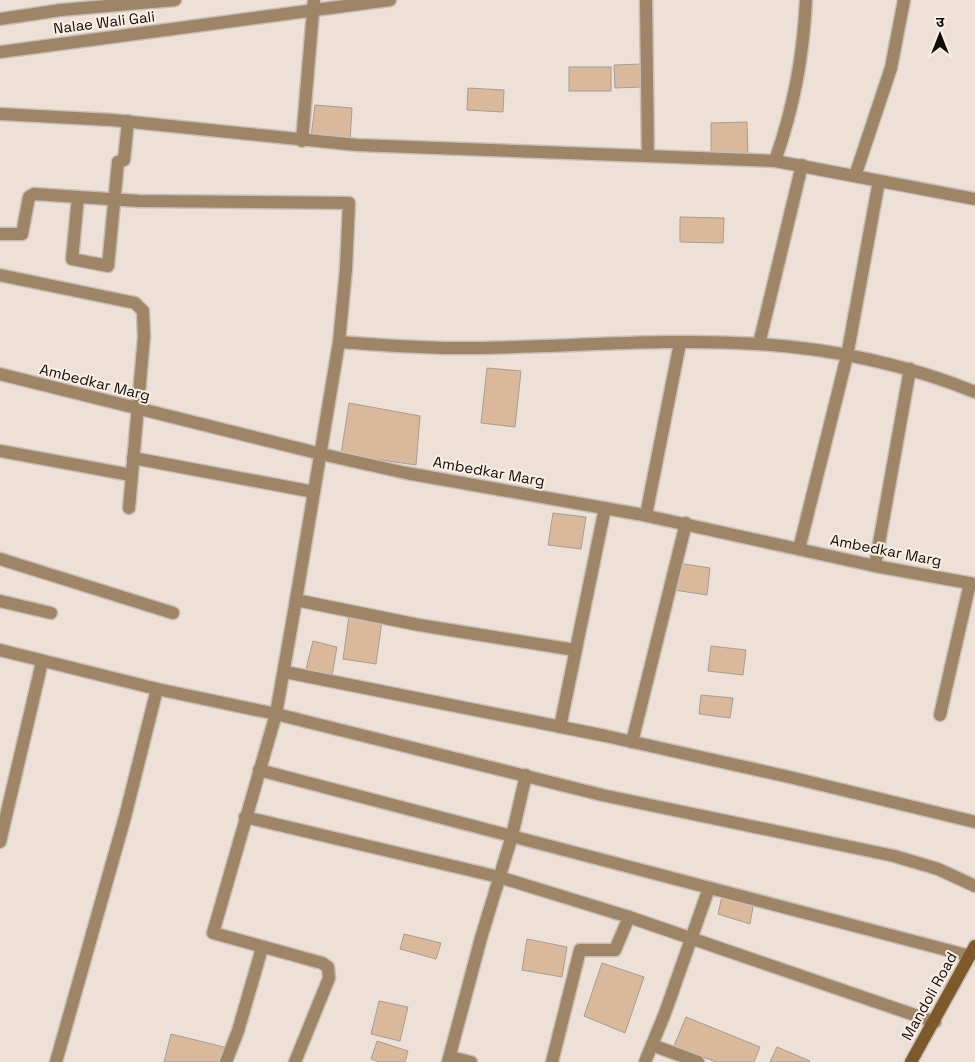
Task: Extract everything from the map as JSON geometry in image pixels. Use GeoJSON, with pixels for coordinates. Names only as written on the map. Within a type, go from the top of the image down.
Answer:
{"type":"FeatureCollection","features":[{"type":"Feature","properties":{"kind":"street"},"geometry":{"type":"LineString","coordinates":[[0,19],[61,5],[167,0]]}},
{"type":"Feature","properties":{"kind":"street","name":"Nalae Wali Gali"},"geometry":{"type":"LineString","coordinates":[[0,52],[315,5],[390,0]]}},
{"type":"Feature","properties":{"kind":"street"},"geometry":{"type":"LineString","coordinates":[[646,0],[648,156]]}},
{"type":"Feature","properties":{"kind":"street"},"geometry":{"type":"LineString","coordinates":[[775,162],[790,117],[803,47],[806,0]]}},
{"type":"Feature","properties":{"kind":"street"},"geometry":{"type":"LineString","coordinates":[[855,176],[891,68],[904,0]]}},
{"type":"Feature","properties":{"kind":"street"},"geometry":{"type":"LineString","coordinates":[[302,140],[315,5]]}},
{"type":"Feature","properties":{"kind":"street"},"geometry":{"type":"LineString","coordinates":[[0,114],[128,121],[358,145],[775,162],[802,165],[975,199]]}},
{"type":"Feature","properties":{"kind":"street"},"geometry":{"type":"LineString","coordinates":[[78,197],[72,258],[108,266],[118,162],[124,160],[128,121]]}},
{"type":"Feature","properties":{"kind":"street"},"geometry":{"type":"LineString","coordinates":[[759,344],[802,165]]}},
{"type":"Feature","properties":{"kind":"street"},"geometry":{"type":"LineString","coordinates":[[798,549],[847,356],[879,181]]}},
{"type":"Feature","properties":{"kind":"street"},"geometry":{"type":"LineString","coordinates":[[0,234],[22,234],[31,195],[115,200],[349,203],[346,269],[339,342],[285,672],[276,714],[244,817],[213,933],[262,948],[322,962],[328,967],[328,978],[295,1062]]}},
{"type":"Feature","properties":{"kind":"street"},"geometry":{"type":"LineString","coordinates":[[0,275],[90,292],[140,306],[145,317],[129,508]]}},
{"type":"Feature","properties":{"kind":"street"},"geometry":{"type":"LineString","coordinates":[[339,342],[393,346],[475,348],[680,343],[759,344],[847,356],[910,369],[975,392]]}},
{"type":"Feature","properties":{"kind":"street"},"geometry":{"type":"LineString","coordinates":[[646,516],[680,343]]}},
{"type":"Feature","properties":{"kind":"street"},"geometry":{"type":"LineString","coordinates":[[875,566],[910,369]]}},
{"type":"Feature","properties":{"kind":"street","name":"Ambedkar Marg"},"geometry":{"type":"LineString","coordinates":[[0,374],[320,454],[406,472],[686,523],[875,566],[973,584]]}},
{"type":"Feature","properties":{"kind":"street"},"geometry":{"type":"LineString","coordinates":[[0,451],[131,475]]}},
{"type":"Feature","properties":{"kind":"street"},"geometry":{"type":"LineString","coordinates":[[133,458],[314,492]]}},
{"type":"Feature","properties":{"kind":"street"},"geometry":{"type":"LineString","coordinates":[[560,726],[605,508]]}},
{"type":"Feature","properties":{"kind":"street"},"geometry":{"type":"LineString","coordinates":[[632,742],[686,523]]}},
{"type":"Feature","properties":{"kind":"street"},"geometry":{"type":"LineString","coordinates":[[0,559],[173,612]]}},
{"type":"Feature","properties":{"kind":"street"},"geometry":{"type":"LineString","coordinates":[[940,715],[973,584]]}},
{"type":"Feature","properties":{"kind":"street"},"geometry":{"type":"LineString","coordinates":[[296,600],[419,625],[576,650]]}},
{"type":"Feature","properties":{"kind":"street"},"geometry":{"type":"LineString","coordinates":[[0,601],[51,612]]}},
{"type":"Feature","properties":{"kind":"street"},"geometry":{"type":"LineString","coordinates":[[0,650],[42,662],[157,689],[276,714],[602,795],[894,856],[931,867],[975,886]]}},
{"type":"Feature","properties":{"kind":"street"},"geometry":{"type":"LineString","coordinates":[[0,842],[42,662]]}},
{"type":"Feature","properties":{"kind":"street"},"geometry":{"type":"LineString","coordinates":[[285,672],[560,726],[785,776],[975,822]]}},
{"type":"Feature","properties":{"kind":"street"},"geometry":{"type":"LineString","coordinates":[[56,1062],[125,817],[157,689]]}},
{"type":"Feature","properties":{"kind":"street"},"geometry":{"type":"LineString","coordinates":[[259,770],[709,888],[972,951]]}},
{"type":"Feature","properties":{"kind":"street"},"geometry":{"type":"LineString","coordinates":[[471,1062],[449,1060],[481,938],[512,836],[526,775]]}},
{"type":"Feature","properties":{"kind":"street"},"geometry":{"type":"LineString","coordinates":[[244,817],[499,877],[629,917],[935,1022]]}},
{"type":"Feature","properties":{"kind":"street"},"geometry":{"type":"LineString","coordinates":[[645,1062],[692,939],[709,888]]}},
{"type":"Feature","properties":{"kind":"street"},"geometry":{"type":"LineString","coordinates":[[552,1062],[580,950],[615,950],[629,917]]}},
{"type":"Feature","properties":{"kind":"street"},"geometry":{"type":"LineString","coordinates":[[226,1062],[238,1031],[262,948]]}},
{"type":"Feature","properties":{"kind":"street","name":"Mandoli Road"},"geometry":{"type":"LineString","coordinates":[[914,1061],[972,951]]}},
{"type":"Feature","properties":{"kind":"street"},"geometry":{"type":"LineString","coordinates":[[652,1045],[698,1062]]}},
{"type":"Feature","properties":{"kind":"building"},"geometry":{"type":"Polygon","coordinates":[[[641,64],[643,87],[615,88],[614,65],[641,64]]]}},
{"type":"Feature","properties":{"kind":"building"},"geometry":{"type":"Polygon","coordinates":[[[569,67],[611,67],[611,91],[569,91],[569,67]]]}},
{"type":"Feature","properties":{"kind":"building"},"geometry":{"type":"Polygon","coordinates":[[[468,88],[504,90],[503,112],[467,110],[468,88]]]}},
{"type":"Feature","properties":{"kind":"building"},"geometry":{"type":"Polygon","coordinates":[[[315,105],[352,108],[350,141],[311,137],[315,105]]]}},
{"type":"Feature","properties":{"kind":"building"},"geometry":{"type":"Polygon","coordinates":[[[747,122],[748,156],[711,156],[711,123],[747,122]]]}},
{"type":"Feature","properties":{"kind":"building"},"geometry":{"type":"Polygon","coordinates":[[[680,217],[724,218],[723,243],[680,242],[680,217]]]}},
{"type":"Feature","properties":{"kind":"building"},"geometry":{"type":"Polygon","coordinates":[[[487,368],[521,371],[515,427],[481,423],[487,368]]]}},
{"type":"Feature","properties":{"kind":"building"},"geometry":{"type":"Polygon","coordinates":[[[349,403],[420,416],[416,465],[341,454],[349,403]]]}},
{"type":"Feature","properties":{"kind":"building"},"geometry":{"type":"Polygon","coordinates":[[[553,513],[586,517],[581,549],[548,545],[553,513]]]}},
{"type":"Feature","properties":{"kind":"building"},"geometry":{"type":"Polygon","coordinates":[[[678,563],[710,568],[707,595],[674,590],[678,563]]]}},
{"type":"Feature","properties":{"kind":"building"},"geometry":{"type":"Polygon","coordinates":[[[349,616],[382,621],[376,664],[343,659],[349,616]]]}},
{"type":"Feature","properties":{"kind":"building"},"geometry":{"type":"Polygon","coordinates":[[[313,641],[337,647],[332,676],[305,673],[313,641]]]}},
{"type":"Feature","properties":{"kind":"building"},"geometry":{"type":"Polygon","coordinates":[[[711,646],[746,650],[743,675],[708,671],[711,646]]]}},
{"type":"Feature","properties":{"kind":"building"},"geometry":{"type":"Polygon","coordinates":[[[701,695],[733,698],[730,718],[699,714],[701,695]]]}},
{"type":"Feature","properties":{"kind":"building"},"geometry":{"type":"Polygon","coordinates":[[[722,896],[754,901],[750,924],[718,914],[722,896]]]}},
{"type":"Feature","properties":{"kind":"building"},"geometry":{"type":"Polygon","coordinates":[[[404,934],[441,943],[436,959],[400,949],[404,934]]]}},
{"type":"Feature","properties":{"kind":"building"},"geometry":{"type":"Polygon","coordinates":[[[527,939],[567,947],[562,977],[522,970],[527,939]]]}},
{"type":"Feature","properties":{"kind":"building"},"geometry":{"type":"Polygon","coordinates":[[[602,963],[644,977],[625,1033],[584,1016],[602,963]]]}},
{"type":"Feature","properties":{"kind":"building"},"geometry":{"type":"Polygon","coordinates":[[[379,1001],[408,1007],[400,1041],[371,1034],[379,1001]]]}},
{"type":"Feature","properties":{"kind":"building"},"geometry":{"type":"Polygon","coordinates":[[[686,1017],[760,1047],[754,1062],[716,1062],[674,1046],[686,1017]]]}},
{"type":"Feature","properties":{"kind":"building"},"geometry":{"type":"Polygon","coordinates":[[[171,1034],[224,1047],[221,1062],[164,1062],[171,1034]]]}},
{"type":"Feature","properties":{"kind":"building"},"geometry":{"type":"Polygon","coordinates":[[[377,1041],[408,1051],[405,1062],[379,1062],[371,1059],[377,1041]]]}},
{"type":"Feature","properties":{"kind":"building"},"geometry":{"type":"Polygon","coordinates":[[[777,1047],[810,1061],[770,1062],[777,1047]]]}}]}
